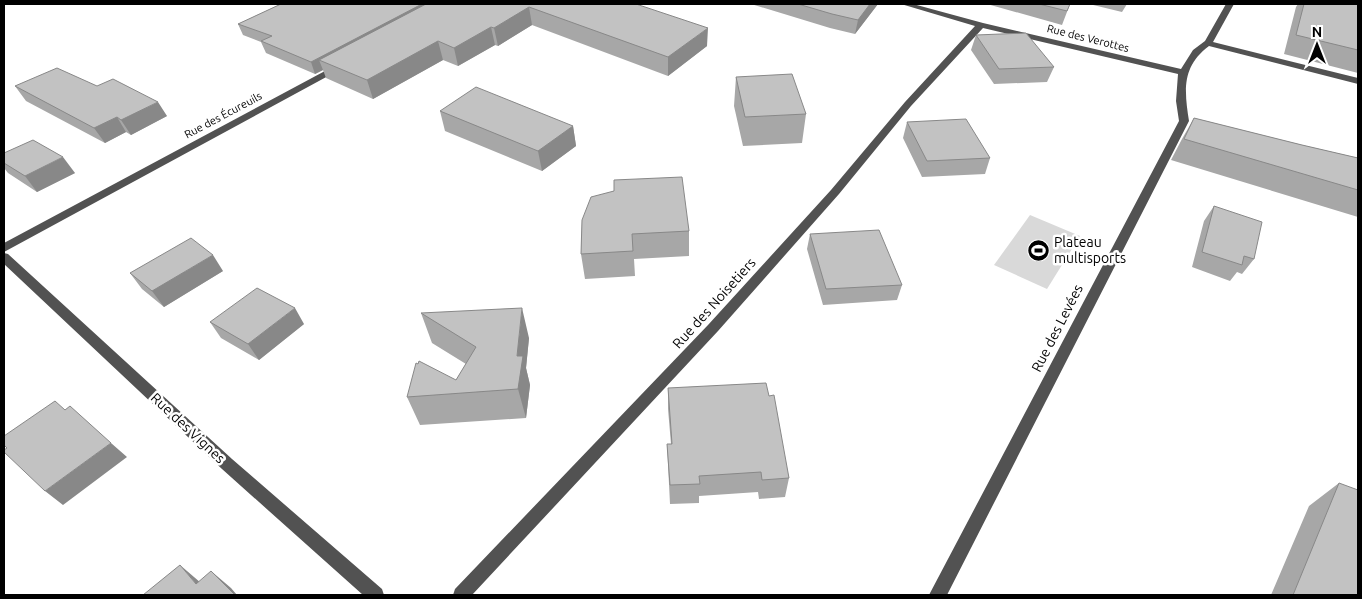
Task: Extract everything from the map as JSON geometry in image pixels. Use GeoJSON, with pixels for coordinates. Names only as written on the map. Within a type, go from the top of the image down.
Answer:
{"type":"FeatureCollection","features":[{"type":"Feature","properties":{"kind":"street","name":"Rue des Verottes"},"geometry":{"type":"LineString","coordinates":[[905,4],[982,25],[1183,72]]}},
{"type":"Feature","properties":{"kind":"street"},"geometry":{"type":"LineString","coordinates":[[1183,72],[1196,52],[1208,43],[1230,4]]}},
{"type":"Feature","properties":{"kind":"street","name":"Rue des Noisetiers"},"geometry":{"type":"LineString","coordinates":[[462,595],[713,328],[835,192],[908,104],[976,29],[982,25]]}},
{"type":"Feature","properties":{"kind":"street"},"geometry":{"type":"LineString","coordinates":[[1208,43],[1358,81]]}},
{"type":"Feature","properties":{"kind":"street","name":"Rue des Écureuils"},"geometry":{"type":"LineString","coordinates":[[4,248],[350,60]]}},
{"type":"Feature","properties":{"kind":"street","name":"Rue des Levées"},"geometry":{"type":"LineString","coordinates":[[938,595],[1182,127],[1184,121],[1181,101],[1183,72]]}},
{"type":"Feature","properties":{"kind":"street","name":"Rue des Vignes"},"geometry":{"type":"LineString","coordinates":[[4,257],[227,464],[376,595]]}},
{"type":"Feature","properties":{"kind":"shaded area","name":"Plateau multisports"},"geometry":{"type":"Polygon","coordinates":[[[1030,215],[1080,236],[1047,289],[994,265],[1030,215]]]}},
{"type":"Feature","properties":{"kind":"building"},"geometry":{"type":"Polygon","coordinates":[[[281,4],[422,4],[311,62],[261,41],[272,36],[238,24],[281,4]]]}},
{"type":"Feature","properties":{"kind":"building"},"geometry":{"type":"Polygon","coordinates":[[[426,4],[636,4],[708,28],[668,57],[529,7],[494,28],[491,27],[454,48],[438,41],[367,80],[319,60],[426,4]]]}},
{"type":"Feature","properties":{"kind":"building"},"geometry":{"type":"Polygon","coordinates":[[[798,4],[870,4],[858,20],[798,4]]]}},
{"type":"Feature","properties":{"kind":"building"},"geometry":{"type":"Polygon","coordinates":[[[1039,4],[1070,4],[1067,11],[1039,4]]]}},
{"type":"Feature","properties":{"kind":"building"},"geometry":{"type":"Polygon","coordinates":[[[1304,4],[1358,4],[1358,50],[1296,35],[1304,4]]]}},
{"type":"Feature","properties":{"kind":"building"},"geometry":{"type":"Polygon","coordinates":[[[1026,33],[1054,67],[999,69],[976,35],[1026,33]]]}},
{"type":"Feature","properties":{"kind":"building"},"geometry":{"type":"Polygon","coordinates":[[[57,68],[97,86],[113,79],[158,102],[121,120],[117,117],[94,128],[15,86],[57,68]]]}},
{"type":"Feature","properties":{"kind":"building"},"geometry":{"type":"Polygon","coordinates":[[[792,74],[806,114],[745,117],[736,77],[792,74]]]}},
{"type":"Feature","properties":{"kind":"building"},"geometry":{"type":"Polygon","coordinates":[[[476,87],[573,126],[538,151],[440,111],[476,87]]]}},
{"type":"Feature","properties":{"kind":"building"},"geometry":{"type":"Polygon","coordinates":[[[1194,118],[1358,158],[1358,190],[1184,139],[1194,118]]]}},
{"type":"Feature","properties":{"kind":"building"},"geometry":{"type":"Polygon","coordinates":[[[966,119],[990,158],[927,161],[907,122],[966,119]]]}},
{"type":"Feature","properties":{"kind":"building"},"geometry":{"type":"Polygon","coordinates":[[[33,140],[63,157],[25,176],[4,163],[4,153],[33,140]]]}},
{"type":"Feature","properties":{"kind":"building"},"geometry":{"type":"Polygon","coordinates":[[[682,177],[689,231],[632,234],[633,251],[581,254],[582,220],[591,197],[614,191],[614,180],[682,177]]]}},
{"type":"Feature","properties":{"kind":"building"},"geometry":{"type":"Polygon","coordinates":[[[1214,206],[1262,222],[1254,259],[1244,256],[1242,265],[1202,252],[1214,206]]]}},
{"type":"Feature","properties":{"kind":"building"},"geometry":{"type":"Polygon","coordinates":[[[879,230],[902,285],[826,289],[810,234],[879,230]]]}},
{"type":"Feature","properties":{"kind":"building"},"geometry":{"type":"Polygon","coordinates":[[[191,238],[213,255],[152,291],[130,273],[191,238]]]}},
{"type":"Feature","properties":{"kind":"building"},"geometry":{"type":"Polygon","coordinates":[[[257,288],[295,308],[248,344],[210,322],[257,288]]]}},
{"type":"Feature","properties":{"kind":"building"},"geometry":{"type":"Polygon","coordinates":[[[522,308],[517,356],[523,356],[518,389],[407,397],[416,363],[418,364],[419,361],[456,380],[476,347],[421,313],[522,308]]]}},
{"type":"Feature","properties":{"kind":"building"},"geometry":{"type":"Polygon","coordinates":[[[766,383],[769,396],[774,395],[789,478],[762,480],[761,472],[699,476],[700,484],[670,485],[667,444],[672,444],[668,388],[766,383]]]}},
{"type":"Feature","properties":{"kind":"building"},"geometry":{"type":"Polygon","coordinates":[[[55,401],[65,410],[70,406],[111,443],[45,491],[4,452],[7,448],[4,445],[4,436],[55,401]]]}},
{"type":"Feature","properties":{"kind":"building"},"geometry":{"type":"Polygon","coordinates":[[[1339,483],[1358,490],[1358,595],[1293,595],[1339,483]]]}},
{"type":"Feature","properties":{"kind":"building"},"geometry":{"type":"Polygon","coordinates":[[[180,565],[196,584],[211,571],[235,595],[143,595],[180,565]]]}},
{"type":"Feature","properties":{"kind":"place","name":"Plateau multisports"},"geometry":{"type":"Point","coordinates":[1038,250]}}]}
